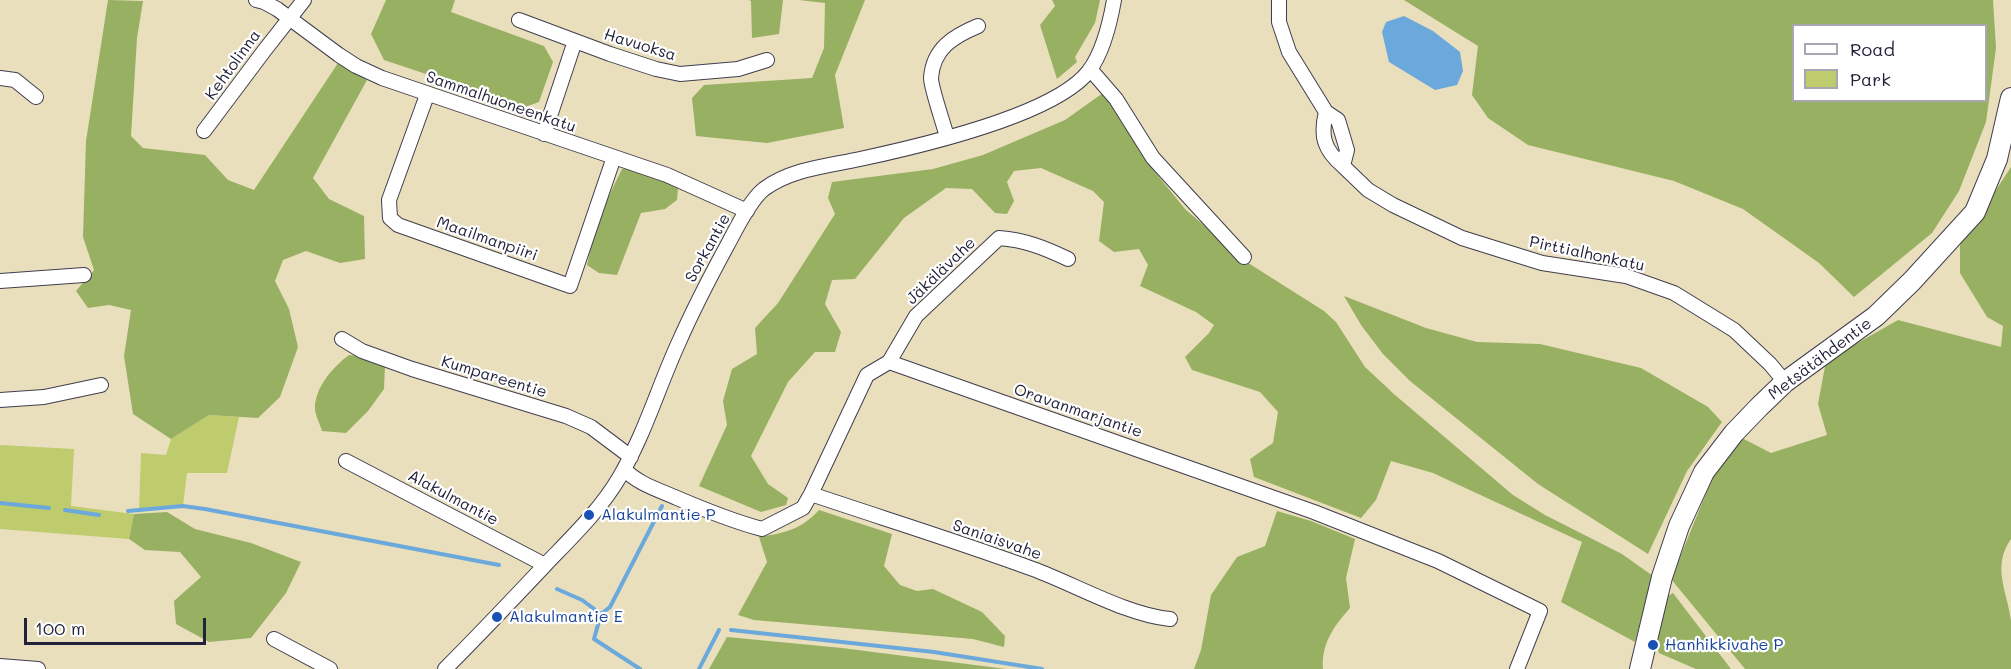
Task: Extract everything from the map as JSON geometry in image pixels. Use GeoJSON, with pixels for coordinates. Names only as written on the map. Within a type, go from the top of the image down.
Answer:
{"type":"FeatureCollection","features":[{"type":"Feature","properties":{"kind":"main road","name":"Metsätähdentie"},"geometry":{"type":"LineString","coordinates":[[1640,669],[1662,577],[1691,498],[1704,472],[1734,433],[1785,382],[1876,316],[1912,281],[1975,212],[1997,159],[2011,98]]}},
{"type":"Feature","properties":{"kind":"street","name":"Sammalhuoneenkatu"},"geometry":{"type":"LineString","coordinates":[[256,0],[264,2],[356,66],[427,95],[667,175],[747,211]]}},
{"type":"Feature","properties":{"kind":"street","name":"Kehtolinna"},"geometry":{"type":"LineString","coordinates":[[204,131],[304,0]]}},
{"type":"Feature","properties":{"kind":"street","name":"Sorkantie"},"geometry":{"type":"LineString","coordinates":[[445,669],[585,523],[618,481],[705,286],[747,211],[762,190],[800,171],[910,148],[1024,112],[1076,84],[1090,69],[1106,32],[1114,0]]}},
{"type":"Feature","properties":{"kind":"street","name":"Pirttialhonkatu"},"geometry":{"type":"LineString","coordinates":[[1279,0],[1279,22],[1289,52],[1326,112],[1338,120],[1347,150],[1343,166],[1368,190],[1393,205],[1462,238],[1542,263],[1626,276],[1674,293],[1734,330],[1770,364],[1785,382]]}},
{"type":"Feature","properties":{"kind":"street","name":"Havuoksa"},"geometry":{"type":"LineString","coordinates":[[519,20],[656,69],[680,74],[738,69],[766,60]]}},
{"type":"Feature","properties":{"kind":"street"},"geometry":{"type":"LineString","coordinates":[[947,137],[931,80],[938,54],[954,36],[978,26]]}},
{"type":"Feature","properties":{"kind":"street"},"geometry":{"type":"LineString","coordinates":[[544,134],[575,41]]}},
{"type":"Feature","properties":{"kind":"street"},"geometry":{"type":"LineString","coordinates":[[1090,69],[1116,99],[1153,158],[1244,256]]}},
{"type":"Feature","properties":{"kind":"street"},"geometry":{"type":"LineString","coordinates":[[0,78],[15,80],[36,97]]}},
{"type":"Feature","properties":{"kind":"street","name":"Maailmanpiiri"},"geometry":{"type":"LineString","coordinates":[[427,95],[389,200],[390,218],[398,225],[570,286],[614,157]]}},
{"type":"Feature","properties":{"kind":"street","name":"Jäkälävahe"},"geometry":{"type":"LineString","coordinates":[[889,362],[916,316],[999,238],[1020,239],[1068,259]]}},
{"type":"Feature","properties":{"kind":"street"},"geometry":{"type":"LineString","coordinates":[[0,281],[84,275]]}},
{"type":"Feature","properties":{"kind":"street","name":"Kumpareentie"},"geometry":{"type":"LineString","coordinates":[[342,339],[362,351],[412,369],[566,416],[591,427],[627,463]]}},
{"type":"Feature","properties":{"kind":"street"},"geometry":{"type":"LineString","coordinates":[[627,463],[633,479],[728,520],[762,529],[803,508],[867,375],[889,362]]}},
{"type":"Feature","properties":{"kind":"street","name":"Oravanmarjantie"},"geometry":{"type":"LineString","coordinates":[[889,362],[1314,512],[1438,561],[1540,611],[1517,669]]}},
{"type":"Feature","properties":{"kind":"street"},"geometry":{"type":"LineString","coordinates":[[0,400],[44,397],[101,385]]}},
{"type":"Feature","properties":{"kind":"street","name":"Alakulmantie"},"geometry":{"type":"LineString","coordinates":[[346,460],[545,565]]}},
{"type":"Feature","properties":{"kind":"street","name":"Saniaisvahe"},"geometry":{"type":"LineString","coordinates":[[811,494],[1034,569],[1138,612],[1156,618],[1170,619]]}},
{"type":"Feature","properties":{"kind":"street"},"geometry":{"type":"LineString","coordinates":[[274,639],[330,669]]}},
{"type":"Feature","properties":{"kind":"street"},"geometry":{"type":"LineString","coordinates":[[0,666],[38,669]]}},
{"type":"Feature","properties":{"kind":"green space"},"geometry":{"type":"Polygon","coordinates":[[[108,0],[143,1],[137,38],[131,136],[143,148],[205,155],[228,180],[254,190],[338,63],[367,80],[313,178],[329,199],[364,216],[365,259],[340,263],[306,251],[283,260],[275,281],[289,309],[298,347],[280,397],[258,418],[209,415],[171,439],[133,414],[124,356],[131,310],[109,305],[88,308],[76,291],[94,270],[83,237],[86,141],[108,0]]]}},
{"type":"Feature","properties":{"kind":"green space"},"geometry":{"type":"Polygon","coordinates":[[[386,0],[455,0],[451,12],[544,46],[553,62],[539,102],[525,107],[384,60],[371,34],[386,0]]]}},
{"type":"Feature","properties":{"kind":"green space"},"geometry":{"type":"Polygon","coordinates":[[[749,0],[783,0],[779,34],[752,38],[751,1],[749,0]]]}},
{"type":"Feature","properties":{"kind":"green space"},"geometry":{"type":"Polygon","coordinates":[[[799,0],[865,0],[835,75],[844,128],[767,143],[696,136],[692,98],[704,85],[812,78],[824,48],[825,3],[799,0]]]}},
{"type":"Feature","properties":{"kind":"green space"},"geometry":{"type":"Polygon","coordinates":[[[1052,0],[1100,0],[1095,23],[1075,57],[1077,62],[1057,79],[1040,25],[1055,6],[1052,0]]]}},
{"type":"Feature","properties":{"kind":"green space"},"geometry":{"type":"Polygon","coordinates":[[[1404,0],[1993,0],[1996,48],[1986,122],[1959,191],[1932,233],[1854,297],[1819,263],[1743,209],[1674,181],[1528,145],[1488,118],[1472,95],[1478,46],[1404,0]]]}},
{"type":"Feature","properties":{"kind":"green space"},"geometry":{"type":"Polygon","coordinates":[[[1103,93],[1155,172],[1185,209],[1245,261],[1324,311],[1336,322],[1365,367],[1395,395],[1513,495],[1545,515],[1622,554],[1653,576],[1635,642],[1561,602],[1582,542],[1433,473],[1391,461],[1376,500],[1361,518],[1254,477],[1250,459],[1273,443],[1278,412],[1260,392],[1192,370],[1185,357],[1214,325],[1196,312],[1140,286],[1148,265],[1139,249],[1114,252],[1099,241],[1104,202],[1093,191],[1041,168],[1014,171],[1007,182],[1014,201],[1007,214],[995,213],[972,189],[946,188],[904,218],[855,279],[832,280],[825,304],[841,332],[835,352],[815,352],[788,382],[751,456],[768,484],[788,498],[786,505],[761,512],[699,486],[727,425],[723,401],[732,369],[757,354],[755,328],[778,303],[835,214],[828,198],[832,182],[933,169],[983,155],[1065,120],[1103,93]]]}},
{"type":"Feature","properties":{"kind":"green space"},"geometry":{"type":"Polygon","coordinates":[[[632,167],[655,175],[678,188],[677,200],[665,209],[641,213],[617,275],[599,273],[587,265],[597,220],[622,169],[632,167]]]}},
{"type":"Feature","properties":{"kind":"green space"},"geometry":{"type":"Polygon","coordinates":[[[2011,167],[2011,539],[2005,549],[2001,570],[2011,621],[2011,669],[1745,669],[1671,579],[1714,474],[1742,438],[1771,453],[1827,435],[1818,404],[1826,361],[1898,320],[2001,347],[2003,326],[1987,317],[1960,273],[1960,245],[2011,167]]]}},
{"type":"Feature","properties":{"kind":"green space"},"geometry":{"type":"Polygon","coordinates":[[[1344,296],[1426,328],[1477,342],[1540,344],[1641,368],[1708,407],[1722,422],[1687,471],[1648,554],[1538,484],[1410,381],[1383,354],[1361,325],[1344,296]]]}},
{"type":"Feature","properties":{"kind":"green space"},"geometry":{"type":"Polygon","coordinates":[[[349,355],[363,356],[385,366],[384,389],[368,411],[346,433],[322,431],[315,411],[318,392],[337,365],[349,355]]]}},
{"type":"Feature","properties":{"kind":"green space"},"geometry":{"type":"Polygon","coordinates":[[[209,415],[239,417],[227,473],[187,473],[183,506],[139,510],[141,453],[166,455],[171,439],[209,415]]]}},
{"type":"Feature","properties":{"kind":"green space"},"geometry":{"type":"Polygon","coordinates":[[[0,445],[74,449],[71,506],[134,514],[129,539],[0,529],[0,445]]]}},
{"type":"Feature","properties":{"kind":"green space"},"geometry":{"type":"Polygon","coordinates":[[[819,510],[892,534],[884,566],[900,585],[917,591],[933,589],[982,612],[1005,636],[1004,647],[973,639],[754,620],[738,615],[767,562],[759,537],[792,530],[806,522],[819,510]]]}},
{"type":"Feature","properties":{"kind":"green space"},"geometry":{"type":"Polygon","coordinates":[[[1277,511],[1311,521],[1355,539],[1346,578],[1350,608],[1326,643],[1323,669],[1194,669],[1201,650],[1211,595],[1237,557],[1265,546],[1277,511]]]}},
{"type":"Feature","properties":{"kind":"green space"},"geometry":{"type":"Polygon","coordinates":[[[167,512],[195,529],[251,543],[301,562],[286,593],[251,638],[209,642],[176,624],[174,601],[201,577],[180,552],[145,550],[129,539],[134,514],[167,512]]]}},
{"type":"Feature","properties":{"kind":"green space"},"geometry":{"type":"Polygon","coordinates":[[[1673,593],[1731,669],[1696,669],[1659,653],[1655,641],[1666,597],[1673,593]]]}},
{"type":"Feature","properties":{"kind":"green space"},"geometry":{"type":"Polygon","coordinates":[[[727,637],[842,648],[1006,669],[709,669],[727,637]]]}},
{"type":"Feature","properties":{"kind":"water"},"geometry":{"type":"Polygon","coordinates":[[[1404,16],[1433,31],[1460,52],[1463,71],[1457,85],[1435,90],[1389,62],[1382,32],[1386,22],[1404,16]]]}},
{"type":"Feature","properties":{"kind":"waterway"},"geometry":{"type":"LineString","coordinates":[[0,503],[49,508]]}},
{"type":"Feature","properties":{"kind":"waterway"},"geometry":{"type":"LineString","coordinates":[[128,511],[183,506],[205,509],[499,565]]}},
{"type":"Feature","properties":{"kind":"waterway"},"geometry":{"type":"LineString","coordinates":[[601,614],[610,607],[662,506]]}},
{"type":"Feature","properties":{"kind":"waterway"},"geometry":{"type":"LineString","coordinates":[[65,510],[99,515]]}},
{"type":"Feature","properties":{"kind":"waterway"},"geometry":{"type":"LineString","coordinates":[[557,589],[582,600],[601,614],[594,639],[640,669]]}},
{"type":"Feature","properties":{"kind":"waterway"},"geometry":{"type":"LineString","coordinates":[[699,669],[719,630]]}},
{"type":"Feature","properties":{"kind":"waterway"},"geometry":{"type":"LineString","coordinates":[[731,630],[934,652],[1042,669]]}},
{"type":"Feature","properties":{"kind":"place","name":"Alakulmantie P"},"geometry":{"type":"Point","coordinates":[589,515]}},
{"type":"Feature","properties":{"kind":"place","name":"Alakulmantie E"},"geometry":{"type":"Point","coordinates":[497,617]}},
{"type":"Feature","properties":{"kind":"place","name":"Hanhikkivahe P"},"geometry":{"type":"Point","coordinates":[1653,645]}}]}
